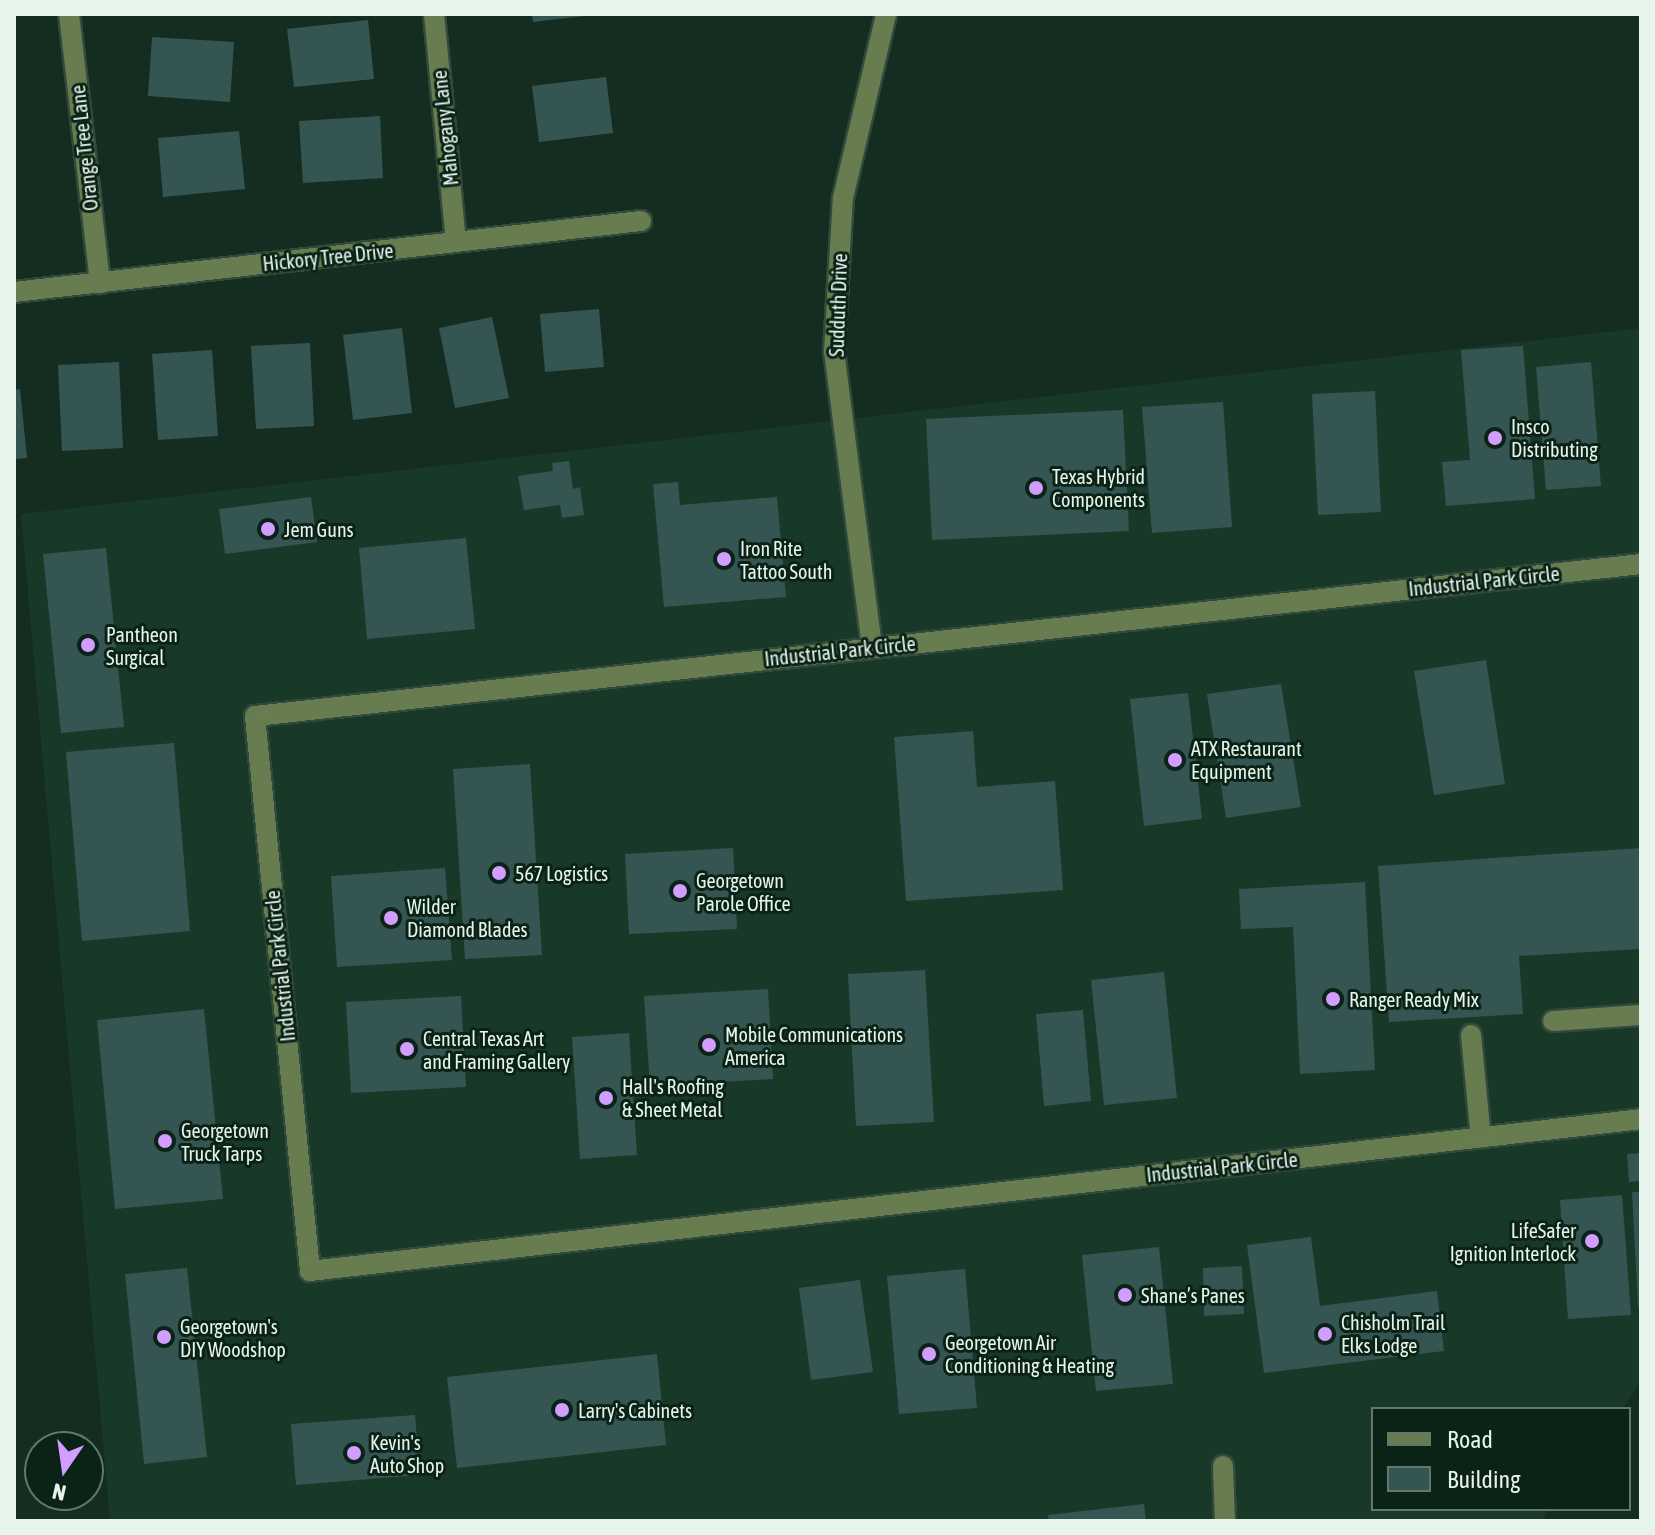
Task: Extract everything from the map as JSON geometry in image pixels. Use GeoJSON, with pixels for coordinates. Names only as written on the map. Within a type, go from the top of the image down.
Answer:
{"type":"FeatureCollection","features":[{"type":"Feature","properties":{"kind":"street","name":"Orange Tree Lane"},"geometry":{"type":"LineString","coordinates":[[69,14],[100,283]]}},
{"type":"Feature","properties":{"kind":"street","name":"Mahogany Lane"},"geometry":{"type":"LineString","coordinates":[[434,14],[456,242]]}},
{"type":"Feature","properties":{"kind":"street","name":"Sudduth Drive"},"geometry":{"type":"LineString","coordinates":[[872,647],[834,352],[843,198],[886,14]]}},
{"type":"Feature","properties":{"kind":"street","name":"Hickory Tree Drive"},"geometry":{"type":"LineString","coordinates":[[14,292],[641,221]]}},
{"type":"Feature","properties":{"kind":"street","name":"Industrial Park Circle"},"geometry":{"type":"LineString","coordinates":[[1641,564],[255,716],[310,1271],[1641,1119]]}},
{"type":"Feature","properties":{"kind":"street"},"geometry":{"type":"LineString","coordinates":[[1553,1021],[1641,1015]]}},
{"type":"Feature","properties":{"kind":"street"},"geometry":{"type":"LineString","coordinates":[[1471,1035],[1481,1138]]}},
{"type":"Feature","properties":{"kind":"street"},"geometry":{"type":"LineString","coordinates":[[1223,1466],[1225,1521]]}},
{"type":"Feature","properties":{"kind":"shaded area"},"geometry":{"type":"Polygon","coordinates":[[[1641,328],[1641,1382],[1623,1407],[1371,1407],[1371,1511],[1548,1511],[1541,1521],[110,1521],[21,514],[1641,328]]]}},
{"type":"Feature","properties":{"kind":"building"},"geometry":{"type":"Polygon","coordinates":[[[532,14],[583,14],[584,16],[533,22],[532,14]]]}},
{"type":"Feature","properties":{"kind":"building"},"geometry":{"type":"Polygon","coordinates":[[[368,20],[374,79],[294,87],[287,29],[368,20]]]}},
{"type":"Feature","properties":{"kind":"building"},"geometry":{"type":"Polygon","coordinates":[[[152,37],[234,42],[230,102],[148,96],[152,37]]]}},
{"type":"Feature","properties":{"kind":"building"},"geometry":{"type":"Polygon","coordinates":[[[606,77],[613,133],[539,142],[532,86],[606,77]]]}},
{"type":"Feature","properties":{"kind":"building"},"geometry":{"type":"Polygon","coordinates":[[[380,116],[383,178],[303,183],[299,121],[380,116]]]}},
{"type":"Feature","properties":{"kind":"building"},"geometry":{"type":"Polygon","coordinates":[[[239,131],[245,189],[163,197],[158,138],[239,131]]]}},
{"type":"Feature","properties":{"kind":"building"},"geometry":{"type":"Polygon","coordinates":[[[599,309],[604,367],[545,372],[540,314],[599,309]]]}},
{"type":"Feature","properties":{"kind":"building"},"geometry":{"type":"Polygon","coordinates":[[[492,317],[509,398],[455,408],[439,328],[492,317]]]}},
{"type":"Feature","properties":{"kind":"building"},"geometry":{"type":"Polygon","coordinates":[[[402,328],[412,413],[353,420],[343,335],[402,328]]]}},
{"type":"Feature","properties":{"kind":"building"},"geometry":{"type":"Polygon","coordinates":[[[310,343],[314,426],[256,429],[251,346],[310,343]]]}},
{"type":"Feature","properties":{"kind":"building"},"geometry":{"type":"Polygon","coordinates":[[[1523,346],[1535,499],[1446,506],[1442,462],[1470,460],[1461,350],[1523,346]]]}},
{"type":"Feature","properties":{"kind":"building"},"geometry":{"type":"Polygon","coordinates":[[[212,350],[218,436],[158,440],[152,354],[212,350]]]}},
{"type":"Feature","properties":{"kind":"building"},"geometry":{"type":"Polygon","coordinates":[[[119,362],[123,448],[62,451],[58,365],[119,362]]]}},
{"type":"Feature","properties":{"kind":"building"},"geometry":{"type":"Polygon","coordinates":[[[1591,362],[1601,486],[1546,490],[1536,367],[1591,362]]]}},
{"type":"Feature","properties":{"kind":"building"},"geometry":{"type":"Polygon","coordinates":[[[20,389],[27,458],[14,459],[14,390],[20,389]]]}},
{"type":"Feature","properties":{"kind":"building"},"geometry":{"type":"Polygon","coordinates":[[[1375,391],[1381,512],[1318,515],[1312,394],[1375,391]]]}},
{"type":"Feature","properties":{"kind":"building"},"geometry":{"type":"Polygon","coordinates":[[[1223,402],[1232,527],[1152,533],[1142,407],[1223,402]]]}},
{"type":"Feature","properties":{"kind":"building"},"geometry":{"type":"Polygon","coordinates":[[[1123,410],[1129,531],[932,540],[926,419],[1123,410]]]}},
{"type":"Feature","properties":{"kind":"building"},"geometry":{"type":"Polygon","coordinates":[[[569,461],[573,489],[580,487],[584,515],[562,518],[560,505],[524,510],[518,476],[553,471],[552,463],[569,461]]]}},
{"type":"Feature","properties":{"kind":"building"},"geometry":{"type":"Polygon","coordinates":[[[678,482],[680,505],[777,497],[786,597],[664,607],[653,484],[678,482]]]}},
{"type":"Feature","properties":{"kind":"building"},"geometry":{"type":"Polygon","coordinates":[[[311,497],[317,542],[225,554],[219,509],[311,497]]]}},
{"type":"Feature","properties":{"kind":"building"},"geometry":{"type":"Polygon","coordinates":[[[466,538],[475,629],[367,639],[359,548],[466,538]]]}},
{"type":"Feature","properties":{"kind":"building"},"geometry":{"type":"Polygon","coordinates":[[[106,548],[124,727],[61,733],[43,554],[106,548]]]}},
{"type":"Feature","properties":{"kind":"building"},"geometry":{"type":"Polygon","coordinates":[[[1486,660],[1505,784],[1434,795],[1414,671],[1486,660]]]}},
{"type":"Feature","properties":{"kind":"building"},"geometry":{"type":"Polygon","coordinates":[[[1281,684],[1301,807],[1226,818],[1207,694],[1281,684]]]}},
{"type":"Feature","properties":{"kind":"building"},"geometry":{"type":"Polygon","coordinates":[[[1188,693],[1202,819],[1144,826],[1130,699],[1188,693]]]}},
{"type":"Feature","properties":{"kind":"building"},"geometry":{"type":"Polygon","coordinates":[[[973,731],[977,787],[1055,781],[1063,890],[906,901],[894,737],[973,731]]]}},
{"type":"Feature","properties":{"kind":"building"},"geometry":{"type":"Polygon","coordinates":[[[174,743],[190,931],[82,941],[66,752],[174,743]]]}},
{"type":"Feature","properties":{"kind":"building"},"geometry":{"type":"Polygon","coordinates":[[[530,764],[542,955],[465,959],[453,769],[530,764]]]}},
{"type":"Feature","properties":{"kind":"building"},"geometry":{"type":"Polygon","coordinates":[[[733,848],[737,929],[629,934],[625,854],[733,848]]]}},
{"type":"Feature","properties":{"kind":"building"},"geometry":{"type":"Polygon","coordinates":[[[1641,848],[1641,949],[1519,956],[1523,1014],[1389,1022],[1378,866],[1641,848]]]}},
{"type":"Feature","properties":{"kind":"building"},"geometry":{"type":"Polygon","coordinates":[[[445,868],[452,960],[337,967],[331,876],[445,868]]]}},
{"type":"Feature","properties":{"kind":"building"},"geometry":{"type":"Polygon","coordinates":[[[1365,882],[1375,1070],[1300,1074],[1293,927],[1241,929],[1239,889],[1365,882]]]}},
{"type":"Feature","properties":{"kind":"building"},"geometry":{"type":"Polygon","coordinates":[[[925,970],[934,1122],[856,1126],[848,974],[925,970]]]}},
{"type":"Feature","properties":{"kind":"building"},"geometry":{"type":"Polygon","coordinates":[[[1164,972],[1177,1098],[1104,1105],[1091,980],[1164,972]]]}},
{"type":"Feature","properties":{"kind":"building"},"geometry":{"type":"Polygon","coordinates":[[[768,989],[773,1079],[650,1086],[644,996],[768,989]]]}},
{"type":"Feature","properties":{"kind":"building"},"geometry":{"type":"Polygon","coordinates":[[[461,996],[466,1087],[351,1093],[346,1002],[461,996]]]}},
{"type":"Feature","properties":{"kind":"building"},"geometry":{"type":"Polygon","coordinates":[[[204,1009],[223,1199],[115,1209],[97,1020],[204,1009]]]}},
{"type":"Feature","properties":{"kind":"building"},"geometry":{"type":"Polygon","coordinates":[[[1083,1010],[1091,1101],[1044,1106],[1036,1014],[1083,1010]]]}},
{"type":"Feature","properties":{"kind":"building"},"geometry":{"type":"Polygon","coordinates":[[[629,1033],[637,1155],[580,1159],[572,1037],[629,1033]]]}},
{"type":"Feature","properties":{"kind":"building"},"geometry":{"type":"Polygon","coordinates":[[[1641,1153],[1641,1181],[1629,1182],[1627,1154],[1641,1153]]]}},
{"type":"Feature","properties":{"kind":"building"},"geometry":{"type":"Polygon","coordinates":[[[1632,1192],[1641,1192],[1641,1307],[1638,1307],[1632,1192]]]}},
{"type":"Feature","properties":{"kind":"building"},"geometry":{"type":"Polygon","coordinates":[[[1622,1195],[1631,1315],[1568,1319],[1560,1200],[1622,1195]]]}},
{"type":"Feature","properties":{"kind":"building"},"geometry":{"type":"Polygon","coordinates":[[[1311,1237],[1320,1306],[1437,1291],[1444,1351],[1264,1373],[1247,1245],[1311,1237]]]}},
{"type":"Feature","properties":{"kind":"building"},"geometry":{"type":"Polygon","coordinates":[[[1159,1247],[1173,1384],[1096,1391],[1082,1255],[1159,1247]]]}},
{"type":"Feature","properties":{"kind":"building"},"geometry":{"type":"Polygon","coordinates":[[[1242,1266],[1244,1314],[1204,1316],[1203,1268],[1242,1266]]]}},
{"type":"Feature","properties":{"kind":"building"},"geometry":{"type":"Polygon","coordinates":[[[187,1268],[207,1457],[144,1464],[125,1274],[187,1268]]]}},
{"type":"Feature","properties":{"kind":"building"},"geometry":{"type":"Polygon","coordinates":[[[965,1269],[977,1408],[899,1414],[887,1276],[965,1269]]]}},
{"type":"Feature","properties":{"kind":"building"},"geometry":{"type":"Polygon","coordinates":[[[860,1280],[873,1372],[811,1380],[799,1288],[860,1280]]]}},
{"type":"Feature","properties":{"kind":"building"},"geometry":{"type":"Polygon","coordinates":[[[657,1354],[666,1445],[457,1468],[447,1377],[657,1354]]]}},
{"type":"Feature","properties":{"kind":"building"},"geometry":{"type":"Polygon","coordinates":[[[415,1415],[420,1475],[296,1485],[291,1424],[415,1415]]]}},
{"type":"Feature","properties":{"kind":"building"},"geometry":{"type":"Polygon","coordinates":[[[1144,1504],[1146,1521],[1049,1521],[1048,1515],[1144,1504]]]}},
{"type":"Feature","properties":{"kind":"place","name":"Insco Distributing"},"geometry":{"type":"Point","coordinates":[1495,438]}},
{"type":"Feature","properties":{"kind":"place","name":"Texas Hybrid Components"},"geometry":{"type":"Point","coordinates":[1036,488]}},
{"type":"Feature","properties":{"kind":"place","name":"Jem Guns"},"geometry":{"type":"Point","coordinates":[268,529]}},
{"type":"Feature","properties":{"kind":"place","name":"Iron Rite Tattoo South"},"geometry":{"type":"Point","coordinates":[724,559]}},
{"type":"Feature","properties":{"kind":"place","name":"Pantheon Surgical"},"geometry":{"type":"Point","coordinates":[88,645]}},
{"type":"Feature","properties":{"kind":"place","name":"ATX Restaurant Equipment"},"geometry":{"type":"Point","coordinates":[1175,760]}},
{"type":"Feature","properties":{"kind":"place","name":"567 Logistics"},"geometry":{"type":"Point","coordinates":[499,873]}},
{"type":"Feature","properties":{"kind":"place","name":"Georgetown Parole Office"},"geometry":{"type":"Point","coordinates":[680,891]}},
{"type":"Feature","properties":{"kind":"place","name":"Wilder Diamond Blades"},"geometry":{"type":"Point","coordinates":[391,918]}},
{"type":"Feature","properties":{"kind":"place","name":"Ranger Ready Mix"},"geometry":{"type":"Point","coordinates":[1333,999]}},
{"type":"Feature","properties":{"kind":"place","name":"Mobile Communications America"},"geometry":{"type":"Point","coordinates":[709,1045]}},
{"type":"Feature","properties":{"kind":"place","name":"Central Texas Art and Framing Gallery"},"geometry":{"type":"Point","coordinates":[407,1049]}},
{"type":"Feature","properties":{"kind":"place","name":"Hall's Roofing & Sheet Metal"},"geometry":{"type":"Point","coordinates":[606,1098]}},
{"type":"Feature","properties":{"kind":"place","name":"Georgetown Truck Tarps"},"geometry":{"type":"Point","coordinates":[165,1141]}},
{"type":"Feature","properties":{"kind":"place","name":"LifeSafer Ignition Interlock"},"geometry":{"type":"Point","coordinates":[1592,1241]}},
{"type":"Feature","properties":{"kind":"place","name":"Shane’s Panes"},"geometry":{"type":"Point","coordinates":[1125,1295]}},
{"type":"Feature","properties":{"kind":"place","name":"Chisholm Trail Elks Lodge"},"geometry":{"type":"Point","coordinates":[1325,1334]}},
{"type":"Feature","properties":{"kind":"place","name":"Georgetown's DIY Woodshop"},"geometry":{"type":"Point","coordinates":[164,1337]}},
{"type":"Feature","properties":{"kind":"place","name":"Georgetown Air Conditioning & Heating"},"geometry":{"type":"Point","coordinates":[929,1354]}},
{"type":"Feature","properties":{"kind":"place","name":"Larry's Cabinets"},"geometry":{"type":"Point","coordinates":[562,1410]}},
{"type":"Feature","properties":{"kind":"place","name":"Kevin's Auto Shop"},"geometry":{"type":"Point","coordinates":[354,1453]}}]}
